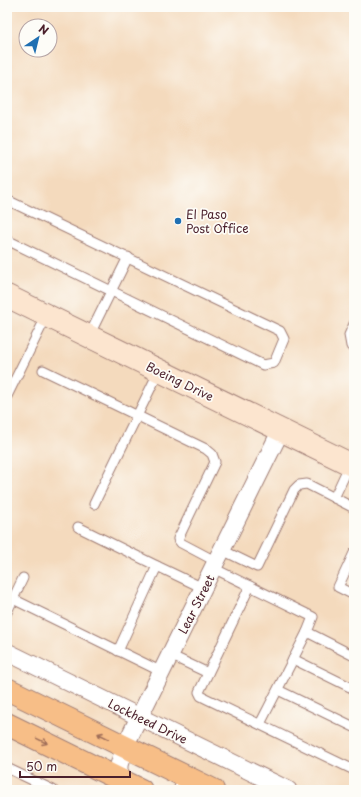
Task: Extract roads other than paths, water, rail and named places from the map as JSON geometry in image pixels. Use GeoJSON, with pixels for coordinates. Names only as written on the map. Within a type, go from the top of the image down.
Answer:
{"type":"FeatureCollection","features":[{"type":"Feature","properties":{"kind":"highway"},"geometry":{"type":"LineString","coordinates":[[7,689],[125,746],[181,783],[213,790]]}},
{"type":"Feature","properties":{"kind":"highway"},"geometry":{"type":"LineString","coordinates":[[7,724],[116,785],[141,790]]}},
{"type":"Feature","properties":{"kind":"street","name":"Boeing Drive"},"geometry":{"type":"LineString","coordinates":[[7,296],[352,465]]}},
{"type":"Feature","properties":{"kind":"street","name":"Lear Street"},"geometry":{"type":"LineString","coordinates":[[116,785],[119,765],[125,746],[281,430]]}},
{"type":"Feature","properties":{"kind":"street","name":"Lockheed Drive"},"geometry":{"type":"LineString","coordinates":[[7,652],[288,790]]}},
{"type":"Feature","properties":{"kind":"lane"},"geometry":{"type":"LineString","coordinates":[[7,240],[263,365],[274,363],[284,338],[280,331],[128,257],[8,201]]}},
{"type":"Feature","properties":{"kind":"lane"},"geometry":{"type":"LineString","coordinates":[[89,336],[128,257]]}},
{"type":"Feature","properties":{"kind":"lane"},"geometry":{"type":"LineString","coordinates":[[7,396],[47,315]]}},
{"type":"Feature","properties":{"kind":"lane"},"geometry":{"type":"LineString","coordinates":[[354,324],[349,335],[351,346],[354,347]]}},
{"type":"Feature","properties":{"kind":"lane"},"geometry":{"type":"LineString","coordinates":[[44,370],[138,415],[206,449],[212,454],[215,462],[178,539],[181,544],[217,560],[257,567],[294,490],[299,485],[307,484],[354,508]]}},
{"type":"Feature","properties":{"kind":"lane"},"geometry":{"type":"LineString","coordinates":[[94,504],[160,371]]}},
{"type":"Feature","properties":{"kind":"lane"},"geometry":{"type":"LineString","coordinates":[[334,498],[352,465]]}},
{"type":"Feature","properties":{"kind":"lane"},"geometry":{"type":"LineString","coordinates":[[78,527],[203,588]]}},
{"type":"Feature","properties":{"kind":"lane"},"geometry":{"type":"LineString","coordinates":[[354,553],[338,587],[354,595]]}},
{"type":"Feature","properties":{"kind":"lane"},"geometry":{"type":"LineString","coordinates":[[217,560],[250,586],[313,617],[307,632],[260,724]]}},
{"type":"Feature","properties":{"kind":"lane"},"geometry":{"type":"LineString","coordinates":[[118,650],[157,566]]}},
{"type":"Feature","properties":{"kind":"lane"},"geometry":{"type":"LineString","coordinates":[[7,612],[23,578]]}},
{"type":"Feature","properties":{"kind":"lane"},"geometry":{"type":"LineString","coordinates":[[250,586],[198,692],[201,696],[354,770]]}},
{"type":"Feature","properties":{"kind":"lane"},"geometry":{"type":"LineString","coordinates":[[13,599],[162,672]]}},
{"type":"Feature","properties":{"kind":"lane"},"geometry":{"type":"LineString","coordinates":[[307,632],[354,656]]}},
{"type":"Feature","properties":{"kind":"lane"},"geometry":{"type":"LineString","coordinates":[[170,655],[208,673]]}},
{"type":"Feature","properties":{"kind":"lane"},"geometry":{"type":"LineString","coordinates":[[293,659],[354,689]]}},
{"type":"Feature","properties":{"kind":"lane"},"geometry":{"type":"LineString","coordinates":[[278,690],[354,727]]}},
{"type":"Feature","properties":{"kind":"lane"},"geometry":{"type":"LineString","coordinates":[[7,768],[53,790]]}},
{"type":"Feature","properties":{"kind":"place","name":"El Paso Post Office"},"geometry":{"type":"Point","coordinates":[178,221]}}]}
